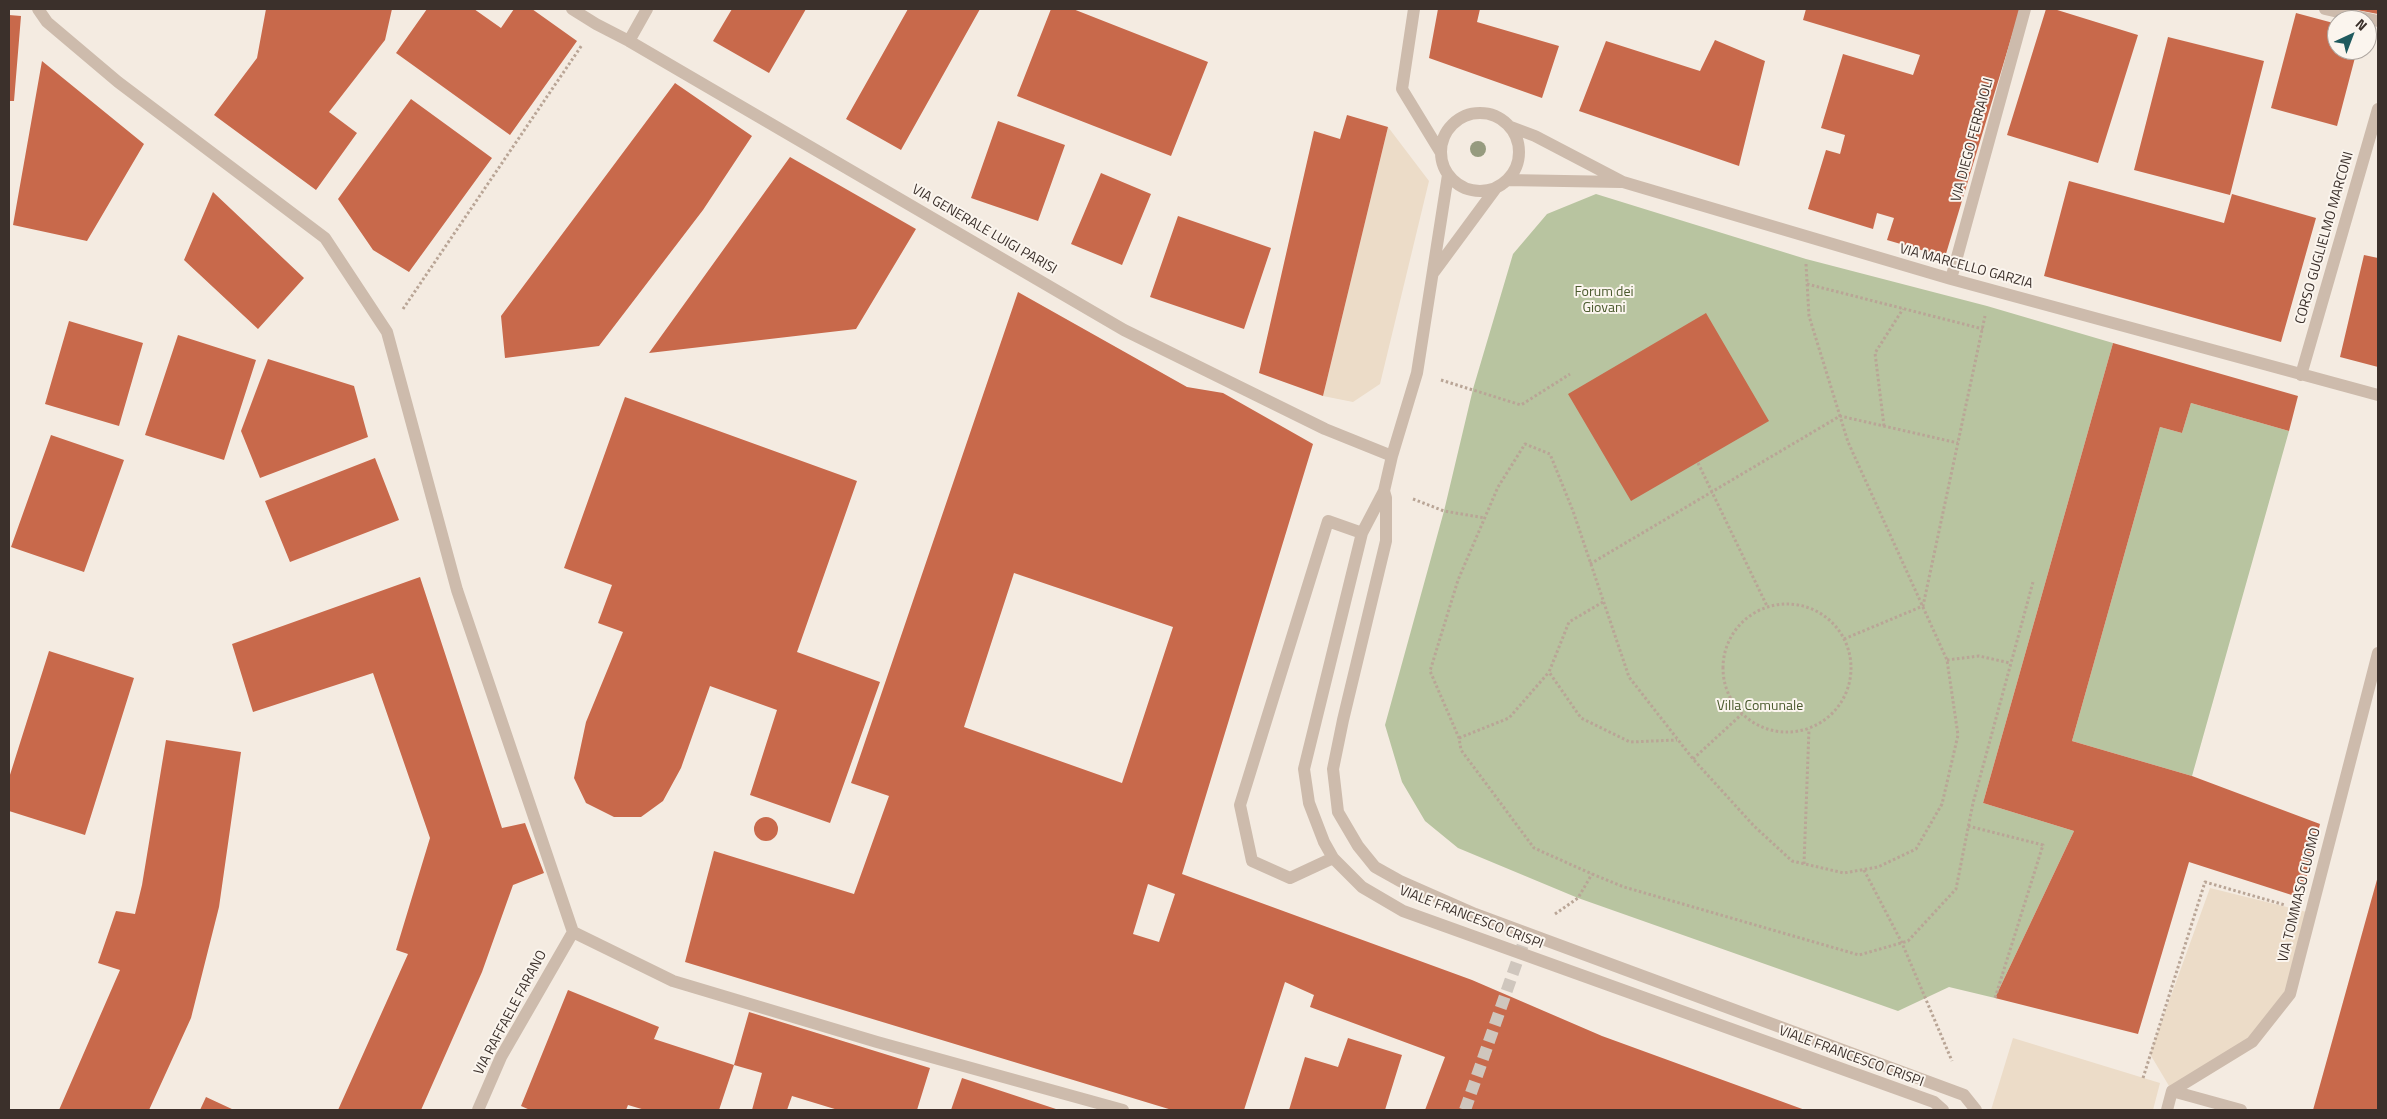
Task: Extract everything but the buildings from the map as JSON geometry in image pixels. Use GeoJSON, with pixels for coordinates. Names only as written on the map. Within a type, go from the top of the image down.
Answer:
{"type":"FeatureCollection","features":[{"type":"Feature","properties":{"kind":"street"},"geometry":{"type":"LineString","coordinates":[[38,9],[48,22],[118,82],[325,238],[387,332],[457,590],[573,932],[673,981],[877,1042],[1123,1110]]}},
{"type":"Feature","properties":{"kind":"street","name":"VIA GENERALE LUIGI PARISI"},"geometry":{"type":"LineString","coordinates":[[572,9],[1124,330],[1325,430],[1392,456]]}},
{"type":"Feature","properties":{"kind":"street"},"geometry":{"type":"LineString","coordinates":[[630,41],[648,9]]}},
{"type":"Feature","properties":{"kind":"street","name":"VIALE FRANCESCO CRISPI"},"geometry":{"type":"LineString","coordinates":[[1414,9],[1402,89],[1441,153],[1443,165],[1448,175],[1418,373],[1392,456],[1384,491],[1362,533],[1304,769],[1309,803],[1324,842],[1333,858],[1362,887],[1403,911],[1934,1102],[1943,1110]]}},
{"type":"Feature","properties":{"kind":"street","name":"VIA DIEGO FERRAIOLI"},"geometry":{"type":"LineString","coordinates":[[1951,279],[2025,9]]}},
{"type":"Feature","properties":{"kind":"street"},"geometry":{"type":"LineString","coordinates":[[2325,9],[2378,21]]}},
{"type":"Feature","properties":{"kind":"street","name":"CORSO GUGLIELMO MARCONI"},"geometry":{"type":"LineString","coordinates":[[2301,375],[2378,109]]}},
{"type":"Feature","properties":{"kind":"street"},"geometry":{"type":"LineString","coordinates":[[1441,153],[1442,141],[1447,130],[1466,115],[1478,112],[1502,119],[1511,128],[1535,136],[1623,182]]}},
{"type":"Feature","properties":{"kind":"street","name":"VIALE FRANCESCO CRISPI"},"geometry":{"type":"LineString","coordinates":[[1433,274],[1496,188],[1507,180],[1514,171],[1520,149],[1517,138],[1511,128]]}},
{"type":"Feature","properties":{"kind":"street"},"geometry":{"type":"LineString","coordinates":[[1448,175],[1465,188],[1486,191],[1496,188]]}},
{"type":"Feature","properties":{"kind":"street"},"geometry":{"type":"LineString","coordinates":[[1507,180],[1623,182]]}},
{"type":"Feature","properties":{"kind":"street","name":"VIA MARCELLO GARZIA"},"geometry":{"type":"LineString","coordinates":[[1623,182],[1803,237],[1951,279],[2378,395]]}},
{"type":"Feature","properties":{"kind":"street","name":"VIALE FRANCESCO CRISPI"},"geometry":{"type":"LineString","coordinates":[[1384,491],[1386,498],[1386,541],[1333,769],[1338,812],[1358,846],[1375,866],[1400,881],[1527,933],[1964,1095]]}},
{"type":"Feature","properties":{"kind":"street"},"geometry":{"type":"LineString","coordinates":[[1333,858],[1290,878],[1252,861],[1240,805],[1328,521],[1362,533]]}},
{"type":"Feature","properties":{"kind":"street","name":"VIA TOMMASO CUOMO"},"geometry":{"type":"LineString","coordinates":[[2172,1091],[2252,1042],[2290,994],[2378,653]]}},
{"type":"Feature","properties":{"kind":"street","name":"VIA RAFFAELE FARANO"},"geometry":{"type":"LineString","coordinates":[[478,1110],[501,1057],[573,932]]}},
{"type":"Feature","properties":{"kind":"street"},"geometry":{"type":"LineString","coordinates":[[2167,1110],[2172,1091],[2241,1110]]}},
{"type":"Feature","properties":{"kind":"street"},"geometry":{"type":"LineString","coordinates":[[1964,1095],[1976,1110]]}},
{"type":"Feature","properties":{"kind":"path"},"geometry":{"type":"LineString","coordinates":[[387,332],[596,24]]}},
{"type":"Feature","properties":{"kind":"path"},"geometry":{"type":"LineString","coordinates":[[1803,237],[1809,316],[1848,442],[1947,660],[1958,735],[1942,804],[1916,850],[1878,867],[1844,873],[1792,861],[1754,826],[1677,740],[1629,677],[1573,511],[1550,454],[1524,444],[1498,487],[1458,580],[1430,671],[1459,738],[1460,750],[1534,848],[1592,874],[1624,887],[1859,955],[1902,943],[1908,941],[1956,889],[1973,802],[2033,582]]}},
{"type":"Feature","properties":{"kind":"path"},"geometry":{"type":"LineString","coordinates":[[1807,284],[1982,330]]}},
{"type":"Feature","properties":{"kind":"path"},"geometry":{"type":"LineString","coordinates":[[1923,606],[1992,289]]}},
{"type":"Feature","properties":{"kind":"path"},"geometry":{"type":"LineString","coordinates":[[1884,426],[1875,353],[1903,309]]}},
{"type":"Feature","properties":{"kind":"path"},"geometry":{"type":"LineString","coordinates":[[1418,373],[1473,389],[1520,406],[1570,374]]}},
{"type":"Feature","properties":{"kind":"path"},"geometry":{"type":"LineString","coordinates":[[1590,564],[1840,416],[1958,443]]}},
{"type":"Feature","properties":{"kind":"path"},"geometry":{"type":"LineString","coordinates":[[1698,463],[1767,606]]}},
{"type":"Feature","properties":{"kind":"path"},"geometry":{"type":"LineString","coordinates":[[1412,498],[1444,511],[1485,518]]}},
{"type":"Feature","properties":{"kind":"path"},"geometry":{"type":"LineString","coordinates":[[1459,738],[1509,718],[1550,672],[1570,622],[1603,602]]}},
{"type":"Feature","properties":{"kind":"path"},"geometry":{"type":"LineString","coordinates":[[1790,603],[1812,608],[1831,620],[1844,639],[1850,655],[1850,684],[1841,704],[1829,718],[1810,729],[1797,732],[1775,731],[1761,726],[1742,714],[1730,698],[1723,677],[1726,647],[1734,632],[1749,615],[1767,606],[1790,603]]}},
{"type":"Feature","properties":{"kind":"path"},"geometry":{"type":"LineString","coordinates":[[1844,639],[1923,606]]}},
{"type":"Feature","properties":{"kind":"path"},"geometry":{"type":"LineString","coordinates":[[1947,660],[1979,656],[2010,663]]}},
{"type":"Feature","properties":{"kind":"path"},"geometry":{"type":"LineString","coordinates":[[1550,672],[1581,718],[1630,742],[1677,740]]}},
{"type":"Feature","properties":{"kind":"path"},"geometry":{"type":"LineString","coordinates":[[1693,759],[1742,714]]}},
{"type":"Feature","properties":{"kind":"path"},"geometry":{"type":"LineString","coordinates":[[1804,864],[1810,729]]}},
{"type":"Feature","properties":{"kind":"path"},"geometry":{"type":"LineString","coordinates":[[1968,826],[2043,846],[1995,998]]}},
{"type":"Feature","properties":{"kind":"path"},"geometry":{"type":"LineString","coordinates":[[1864,870],[1902,943],[1944,1037],[1964,1095]]}},
{"type":"Feature","properties":{"kind":"path"},"geometry":{"type":"LineString","coordinates":[[1527,933],[1578,898],[1592,874]]}},
{"type":"Feature","properties":{"kind":"path"},"geometry":{"type":"LineString","coordinates":[[2143,1078],[2205,882],[2311,913]]}},
{"type":"Feature","properties":{"kind":"green space","name":"Villa Comunale"},"geometry":{"type":"Polygon","coordinates":[[[1596,194],[1806,259],[1987,306],[2113,343],[1983,803],[2074,831],[1995,998],[1949,987],[1898,1011],[1578,898],[1458,848],[1425,821],[1402,782],[1385,725],[1444,511],[1473,389],[1513,254],[1547,214],[1596,194]]]}},
{"type":"Feature","properties":{"kind":"green space"},"geometry":{"type":"Polygon","coordinates":[[[2191,403],[2289,431],[2192,776],[2072,741],[2160,427],[2182,433],[2191,403]]]}},
{"type":"Feature","properties":{"kind":"shaded area"},"geometry":{"type":"Polygon","coordinates":[[[1388,127],[1429,181],[1380,384],[1353,402],[1323,396],[1388,127]]]}},
{"type":"Feature","properties":{"kind":"shaded area"},"geometry":{"type":"Polygon","coordinates":[[[2210,888],[2311,913],[2290,994],[2252,1042],[2172,1091],[2150,1054],[2210,888]]]}},
{"type":"Feature","properties":{"kind":"shaded area"},"geometry":{"type":"Polygon","coordinates":[[[2013,1038],[2160,1083],[2153,1110],[1991,1110],[2013,1038]]]}},
{"type":"Feature","properties":{"kind":"tunnel"},"geometry":{"type":"LineString","coordinates":[[1465,1110],[1527,933]]}},
{"type":"Feature","properties":{"kind":"park label","name":"Forum dei Giovani"},"geometry":{"type":"Point","coordinates":[1604,302]}}]}
